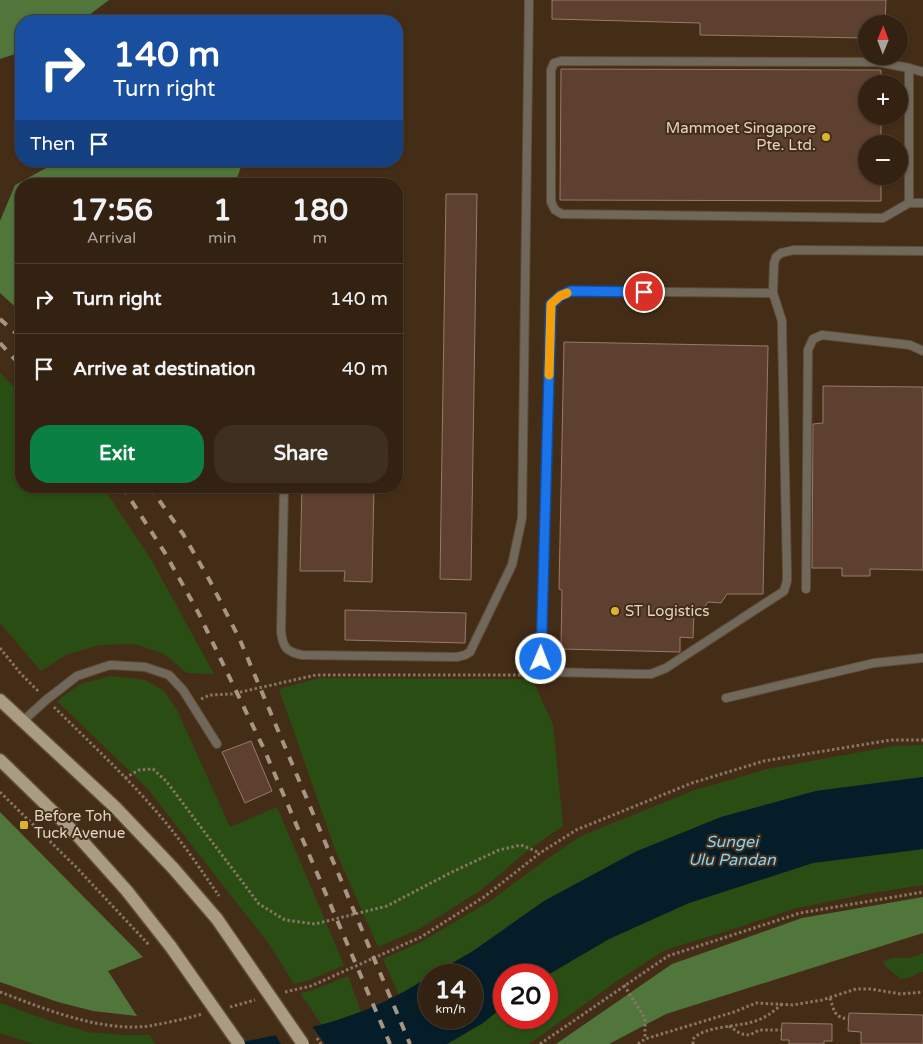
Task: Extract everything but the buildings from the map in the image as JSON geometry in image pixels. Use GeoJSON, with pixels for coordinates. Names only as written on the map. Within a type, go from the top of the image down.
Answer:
{"type":"FeatureCollection","features":[{"type":"Feature","properties":{"kind":"main road"},"geometry":{"type":"LineString","coordinates":[[0,700],[115,807],[173,868],[217,919],[303,1044]]}},
{"type":"Feature","properties":{"kind":"main road"},"geometry":{"type":"LineString","coordinates":[[0,760],[76,834],[127,891],[171,947],[239,1044]]}},
{"type":"Feature","properties":{"kind":"lane"},"geometry":{"type":"LineString","coordinates":[[284,493],[282,641],[287,649],[302,655],[456,657],[470,652],[512,565],[522,518],[529,0]]}},
{"type":"Feature","properties":{"kind":"lane"},"geometry":{"type":"LineString","coordinates":[[923,72],[878,62],[562,61],[554,63],[551,70],[552,202],[555,210],[562,214],[883,218],[909,202],[923,203]]}},
{"type":"Feature","properties":{"kind":"lane"},"geometry":{"type":"LineString","coordinates":[[909,68],[909,202]]}},
{"type":"Feature","properties":{"kind":"lane"},"geometry":{"type":"LineString","coordinates":[[772,293],[571,291],[560,296],[551,304],[541,659],[544,668],[551,672],[651,674],[666,668],[784,591],[787,571],[782,321],[772,293],[776,257],[781,253],[794,250],[923,251]]}},
{"type":"Feature","properties":{"kind":"lane"},"geometry":{"type":"LineString","coordinates":[[806,589],[808,350],[813,339],[822,336],[832,336],[910,345],[923,351]]}},
{"type":"Feature","properties":{"kind":"lane"},"geometry":{"type":"LineString","coordinates":[[726,698],[874,663],[923,658]]}},
{"type":"Feature","properties":{"kind":"lane"},"geometry":{"type":"LineString","coordinates":[[22,721],[76,676],[110,665],[145,667],[169,675],[183,690],[217,744]]}},
{"type":"Feature","properties":{"kind":"path"},"geometry":{"type":"LineString","coordinates":[[0,648],[21,674],[156,811],[190,854],[224,904]]}},
{"type":"Feature","properties":{"kind":"path"},"geometry":{"type":"LineString","coordinates":[[191,702],[210,695],[232,694],[316,675],[528,675]]}},
{"type":"Feature","properties":{"kind":"path"},"geometry":{"type":"LineString","coordinates":[[285,992],[311,986],[421,937],[484,897],[540,852],[576,830],[692,782],[764,761],[891,740],[923,740]]}},
{"type":"Feature","properties":{"kind":"path"},"geometry":{"type":"LineString","coordinates":[[125,778],[139,770],[153,769],[166,781],[259,904],[284,920],[315,924],[386,906],[499,850],[521,845],[540,852]]}},
{"type":"Feature","properties":{"kind":"path"},"geometry":{"type":"LineString","coordinates":[[0,792],[76,868],[152,949]]}},
{"type":"Feature","properties":{"kind":"path"},"geometry":{"type":"LineString","coordinates":[[540,1044],[668,956],[800,913],[923,892]]}},
{"type":"Feature","properties":{"kind":"path"},"geometry":{"type":"LineString","coordinates":[[624,985],[645,1018],[645,1039]]}},
{"type":"Feature","properties":{"kind":"path"},"geometry":{"type":"LineString","coordinates":[[638,1044],[645,1039],[734,1012],[756,1003],[793,1005],[830,998],[856,989],[871,989],[901,994],[923,992]]}},
{"type":"Feature","properties":{"kind":"path"},"geometry":{"type":"LineString","coordinates":[[0,992],[52,1012],[91,1022],[121,1026],[148,1026],[208,1013]]}},
{"type":"Feature","properties":{"kind":"path"},"geometry":{"type":"LineString","coordinates":[[830,998],[836,1015],[841,1019],[849,1019]]}},
{"type":"Feature","properties":{"kind":"path"},"geometry":{"type":"LineString","coordinates":[[228,1007],[256,1000]]}},
{"type":"Feature","properties":{"kind":"path"},"geometry":{"type":"LineString","coordinates":[[693,1044],[693,1038],[698,1034],[753,1022],[770,1015],[782,1004]]}},
{"type":"Feature","properties":{"kind":"path"},"geometry":{"type":"LineString","coordinates":[[728,1026],[740,1034],[750,1035],[758,1030],[782,1030]]}},
{"type":"Feature","properties":{"kind":"green space"},"geometry":{"type":"Polygon","coordinates":[[[0,0],[109,0],[89,15],[15,15],[15,54],[0,59],[0,0]]]}},
{"type":"Feature","properties":{"kind":"green space"},"geometry":{"type":"Polygon","coordinates":[[[48,167],[241,167],[237,178],[28,178],[48,167]]]}},
{"type":"Feature","properties":{"kind":"green space"},"geometry":{"type":"Polygon","coordinates":[[[15,185],[15,307],[0,293],[0,221],[15,185]]]}},
{"type":"Feature","properties":{"kind":"green space"},"geometry":{"type":"Polygon","coordinates":[[[0,372],[15,388],[15,493],[107,493],[152,561],[214,674],[187,673],[164,654],[135,644],[99,645],[66,655],[41,671],[0,623],[0,372]]]}},
{"type":"Feature","properties":{"kind":"green space"},"geometry":{"type":"Polygon","coordinates":[[[111,676],[145,680],[164,691],[177,710],[230,827],[277,807],[344,965],[310,980],[294,984],[269,944],[147,788],[57,701],[80,684],[111,676]]]}},
{"type":"Feature","properties":{"kind":"green space"},"geometry":{"type":"Polygon","coordinates":[[[319,678],[532,679],[553,724],[563,826],[527,851],[480,891],[419,929],[378,947],[336,852],[279,689],[319,678]]]}},
{"type":"Feature","properties":{"kind":"green space"},"geometry":{"type":"Polygon","coordinates":[[[923,745],[923,777],[816,791],[721,817],[635,852],[544,901],[473,951],[451,964],[418,964],[418,984],[399,995],[383,959],[423,941],[490,901],[581,836],[695,790],[767,769],[894,746],[923,745]]]}},
{"type":"Feature","properties":{"kind":"green space"},"geometry":{"type":"Polygon","coordinates":[[[0,812],[143,957],[108,971],[137,1016],[93,1011],[58,1002],[0,982],[0,812]]]}},
{"type":"Feature","properties":{"kind":"green space"},"geometry":{"type":"Polygon","coordinates":[[[923,849],[923,885],[797,908],[665,950],[617,981],[558,1023],[558,969],[609,939],[689,903],[813,863],[923,849]]]}},
{"type":"Feature","properties":{"kind":"green space"},"geometry":{"type":"Polygon","coordinates":[[[923,897],[923,933],[666,1014],[609,1044],[556,1044],[672,964],[802,918],[923,897]]]}},
{"type":"Feature","properties":{"kind":"green space"},"geometry":{"type":"Polygon","coordinates":[[[923,953],[923,972],[912,977],[901,979],[886,967],[883,962],[892,958],[910,958],[923,953]]]}},
{"type":"Feature","properties":{"kind":"green space"},"geometry":{"type":"Polygon","coordinates":[[[348,976],[361,1012],[322,1025],[300,993],[313,990],[348,976]]]}},
{"type":"Feature","properties":{"kind":"green space"},"geometry":{"type":"Polygon","coordinates":[[[0,1003],[88,1032],[149,1035],[155,1044],[34,1044],[0,1033],[0,1003]]]}},
{"type":"Feature","properties":{"kind":"green space"},"geometry":{"type":"Polygon","coordinates":[[[493,1015],[493,1029],[550,1029],[529,1044],[447,1044],[473,1029],[483,1029],[483,1023],[493,1015]]]}},
{"type":"Feature","properties":{"kind":"water","name":"Sungei Ulu Pandan"},"geometry":{"type":"Polygon","coordinates":[[[923,777],[923,849],[813,863],[689,903],[609,939],[558,969],[558,964],[493,964],[493,1015],[483,1023],[483,964],[451,964],[473,951],[544,901],[635,852],[721,817],[816,791],[923,777]]]}},
{"type":"Feature","properties":{"kind":"water","name":"Sungei Ulu Pandan"},"geometry":{"type":"Polygon","coordinates":[[[418,983],[418,1029],[473,1029],[447,1044],[233,1044],[297,1031],[345,1018],[418,983]]]}},
{"type":"Feature","properties":{"kind":"pier"},"geometry":{"type":"Polygon","coordinates":[[[311,1025],[325,1044],[281,1044],[274,1033],[311,1025]]]}},
{"type":"Feature","properties":{"kind":"railway"},"geometry":{"type":"LineString","coordinates":[[0,319],[15,333]]}},
{"type":"Feature","properties":{"kind":"railway"},"geometry":{"type":"LineString","coordinates":[[0,343],[15,359]]}},
{"type":"Feature","properties":{"kind":"railway"},"geometry":{"type":"LineString","coordinates":[[126,493],[165,553],[198,612],[264,749],[390,1044]]}},
{"type":"Feature","properties":{"kind":"railway"},"geometry":{"type":"LineString","coordinates":[[154,493],[183,534],[210,581],[240,640],[410,1044]]}},
{"type":"Feature","properties":{"kind":"slow traffic"},"geometry":{"type":"LineString","coordinates":[[549,375],[551,304],[567,293]]}},
{"type":"Feature","properties":{"kind":"place","name":"Mammoet Singapore Pte. Ltd."},"geometry":{"type":"Point","coordinates":[826,137]}},
{"type":"Feature","properties":{"kind":"place","name":"ST Logistics"},"geometry":{"type":"Point","coordinates":[615,611]}},
{"type":"Feature","properties":{"kind":"place","name":"Before Toh Tuck Avenue"},"geometry":{"type":"Point","coordinates":[24,825]}},
{"type":"Feature","properties":{"kind":"route"},"geometry":{"type":"LineString","coordinates":[[541,659],[551,304],[560,296],[571,291],[644,292]]}}]}
